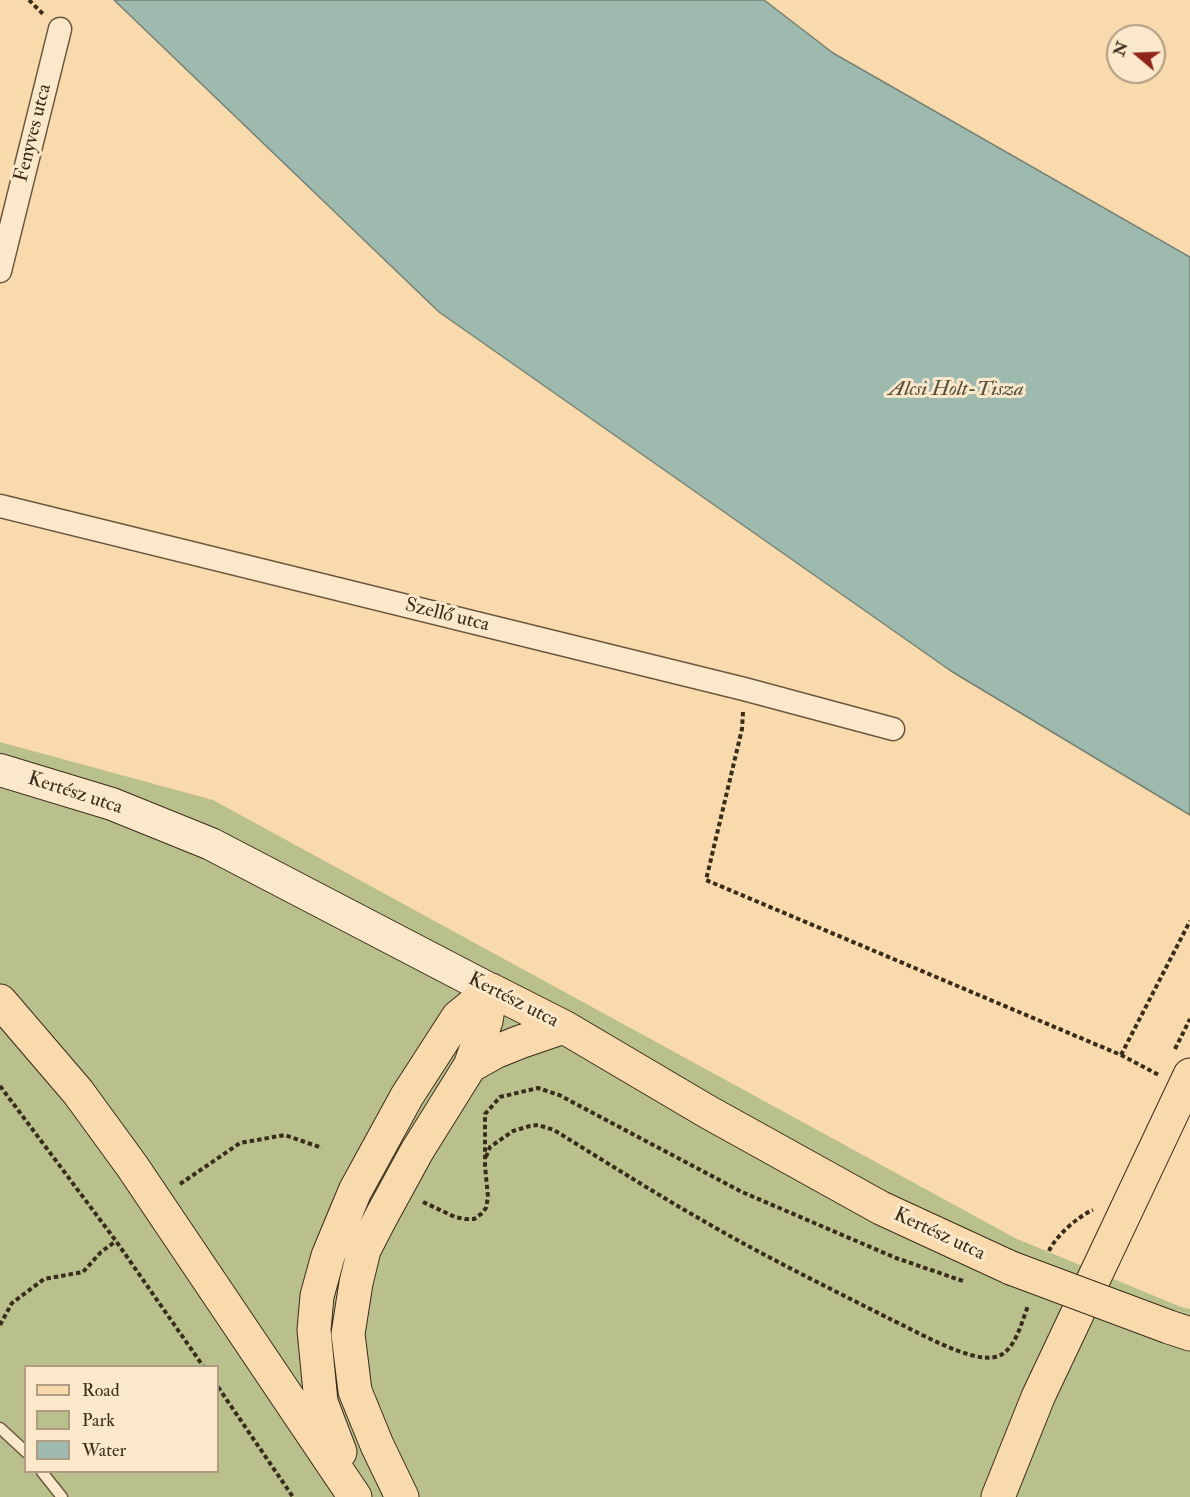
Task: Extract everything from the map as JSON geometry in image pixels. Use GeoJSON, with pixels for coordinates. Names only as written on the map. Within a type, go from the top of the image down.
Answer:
{"type":"FeatureCollection","features":[{"type":"Feature","properties":{"kind":"main road","name":"Kertész utca"},"geometry":{"type":"LineString","coordinates":[[0,770],[112,804],[211,844],[564,1027],[708,1112],[881,1208],[1011,1268],[1180,1330]]}},
{"type":"Feature","properties":{"kind":"main road"},"geometry":{"type":"LineString","coordinates":[[402,1497],[355,1391],[348,1334],[356,1282],[364,1250],[417,1151],[470,1066],[486,1021],[491,990]]}},
{"type":"Feature","properties":{"kind":"main road"},"geometry":{"type":"LineString","coordinates":[[360,1497],[321,1402],[314,1330],[317,1296],[328,1256],[355,1191],[406,1096],[458,1017],[491,990]]}},
{"type":"Feature","properties":{"kind":"main road"},"geometry":{"type":"LineString","coordinates":[[0,1001],[78,1092],[132,1166],[355,1497]]}},
{"type":"Feature","properties":{"kind":"main road"},"geometry":{"type":"LineString","coordinates":[[470,1066],[495,1052],[564,1027]]}},
{"type":"Feature","properties":{"kind":"main road"},"geometry":{"type":"LineString","coordinates":[[998,1497],[1038,1397],[1176,1076]]}},
{"type":"Feature","properties":{"kind":"street","name":"Fenyves utca"},"geometry":{"type":"LineString","coordinates":[[0,271],[60,29]]}},
{"type":"Feature","properties":{"kind":"street","name":"Szellő utca"},"geometry":{"type":"LineString","coordinates":[[0,506],[744,689],[893,729]]}},
{"type":"Feature","properties":{"kind":"lane"},"geometry":{"type":"LineString","coordinates":[[0,1428],[24,1450]]}},
{"type":"Feature","properties":{"kind":"lane"},"geometry":{"type":"LineString","coordinates":[[43,1473],[62,1497]]}},
{"type":"Feature","properties":{"kind":"path"},"geometry":{"type":"LineString","coordinates":[[744,689],[742,729],[706,880],[1176,1076]]}},
{"type":"Feature","properties":{"kind":"path"},"geometry":{"type":"LineString","coordinates":[[1121,1055],[1190,921]]}},
{"type":"Feature","properties":{"kind":"path"},"geometry":{"type":"LineString","coordinates":[[0,1086],[116,1241],[202,1365]]}},
{"type":"Feature","properties":{"kind":"path"},"geometry":{"type":"LineString","coordinates":[[423,1202],[465,1219],[474,1219],[481,1214],[486,1208],[488,1197],[485,1166],[485,1114],[500,1097],[538,1088],[559,1095],[742,1192],[896,1258],[963,1281]]}},
{"type":"Feature","properties":{"kind":"path"},"geometry":{"type":"LineString","coordinates":[[172,1190],[240,1143],[285,1135],[322,1148]]}},
{"type":"Feature","properties":{"kind":"path"},"geometry":{"type":"LineString","coordinates":[[0,1324],[12,1303],[44,1279],[83,1272],[101,1252],[116,1241]]}},
{"type":"Feature","properties":{"kind":"path"},"geometry":{"type":"LineString","coordinates":[[219,1388],[293,1497]]}},
{"type":"Feature","properties":{"kind":"green space"},"geometry":{"type":"Polygon","coordinates":[[[0,742],[213,800],[1015,1238],[1190,1309],[1190,1497],[0,1497],[0,742]]]}},
{"type":"Feature","properties":{"kind":"water","name":"Alcsi Holt-Tisza"},"geometry":{"type":"Polygon","coordinates":[[[114,0],[764,0],[833,53],[1190,257],[1190,815],[951,671],[439,312],[114,0]]]}}]}
